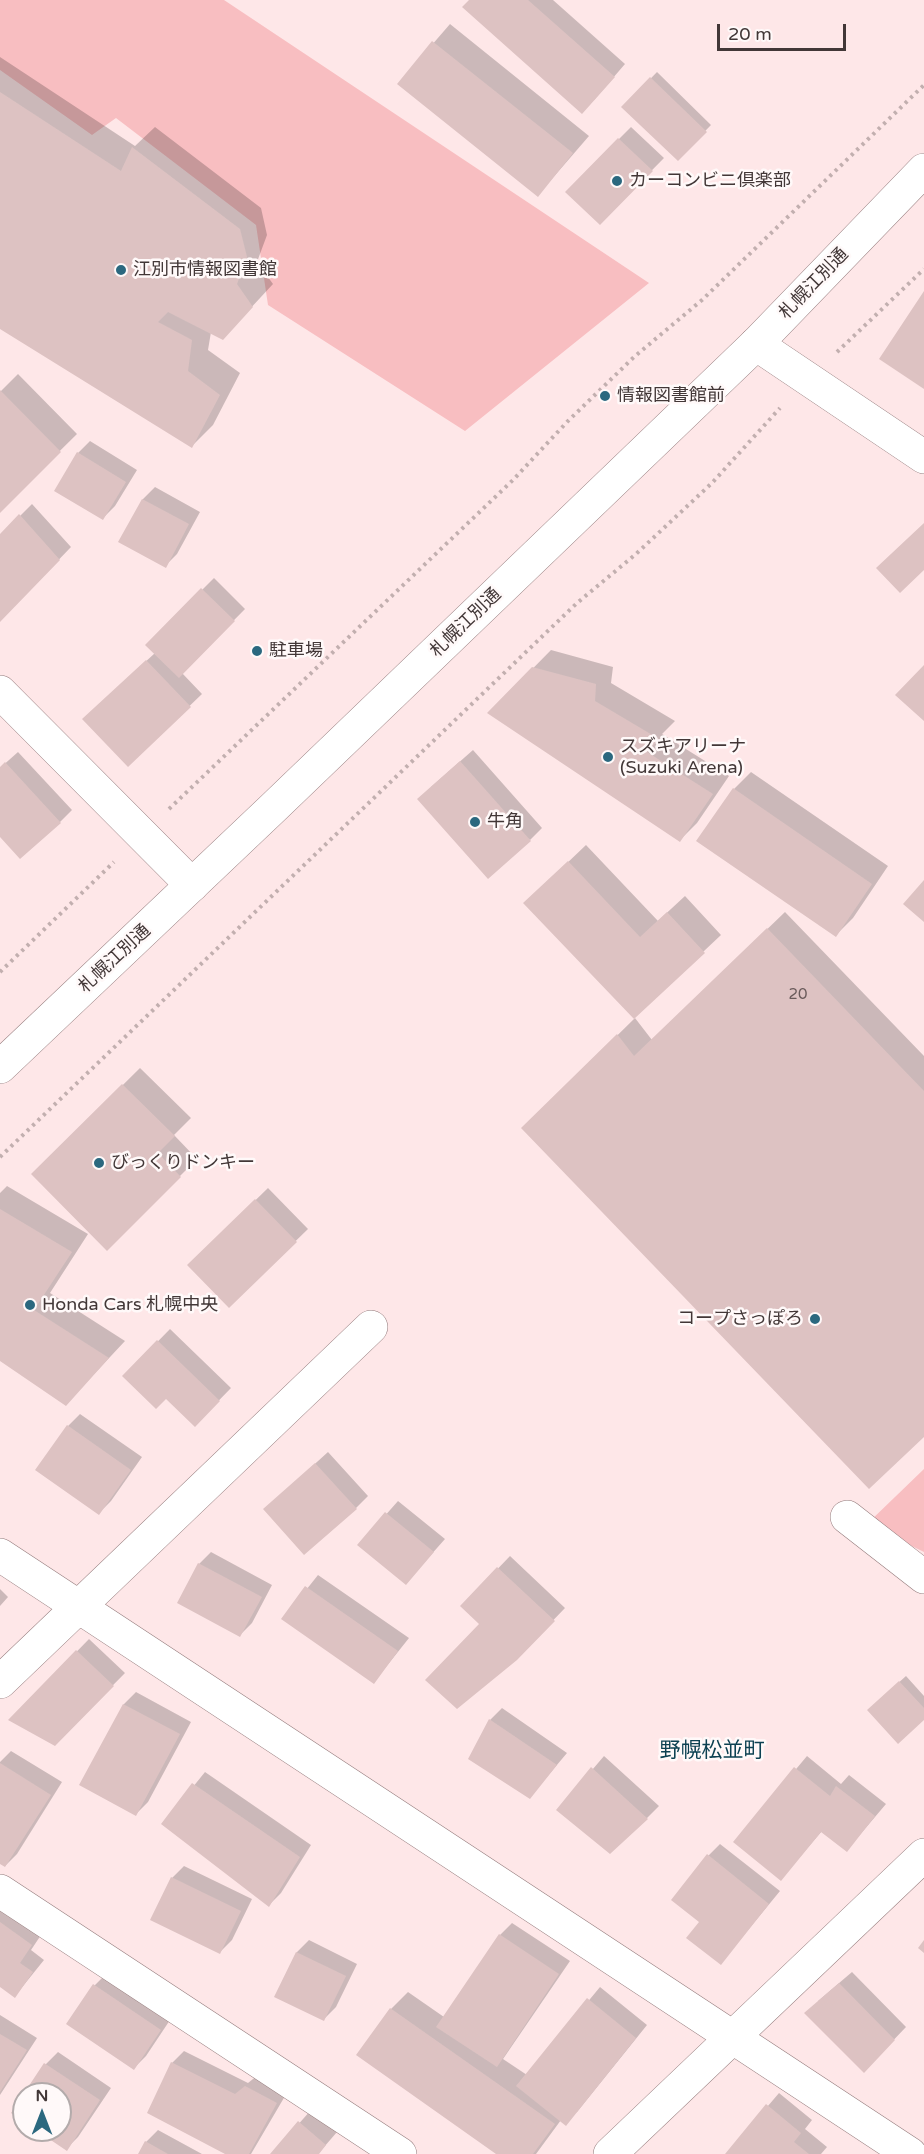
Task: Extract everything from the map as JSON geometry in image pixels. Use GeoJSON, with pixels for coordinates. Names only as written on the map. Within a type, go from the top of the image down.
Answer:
{"type":"FeatureCollection","features":[{"type":"Feature","properties":{"kind":"main road","name":"札幌江別通"},"geometry":{"type":"LineString","coordinates":[[0,1067],[756,344],[924,171]]}},
{"type":"Feature","properties":{"kind":"main road"},"geometry":{"type":"LineString","coordinates":[[756,344],[924,458]]}},
{"type":"Feature","properties":{"kind":"main road"},"geometry":{"type":"LineString","coordinates":[[0,692],[192,885]]}},
{"type":"Feature","properties":{"kind":"main road"},"geometry":{"type":"LineString","coordinates":[[0,1682],[371,1328]]}},
{"type":"Feature","properties":{"kind":"main road"},"geometry":{"type":"LineString","coordinates":[[848,1517],[924,1577]]}},
{"type":"Feature","properties":{"kind":"main road"},"geometry":{"type":"LineString","coordinates":[[0,1555],[910,2154]]}},
{"type":"Feature","properties":{"kind":"main road"},"geometry":{"type":"LineString","coordinates":[[610,2154],[924,1855]]}},
{"type":"Feature","properties":{"kind":"main road"},"geometry":{"type":"LineString","coordinates":[[0,1891],[400,2154]]}},
{"type":"Feature","properties":{"kind":"path"},"geometry":{"type":"LineString","coordinates":[[0,972],[513,480],[568,421],[634,357],[702,300],[924,85]]}},
{"type":"Feature","properties":{"kind":"path"},"geometry":{"type":"LineString","coordinates":[[0,1157],[577,603],[636,554],[712,483],[764,424],[924,269]]}},
{"type":"Feature","properties":{"kind":"shaded area"},"geometry":{"type":"Polygon","coordinates":[[[0,0],[224,0],[649,283],[465,431],[268,305],[256,225],[116,118],[92,135],[0,70],[0,0]]]}},
{"type":"Feature","properties":{"kind":"shaded area"},"geometry":{"type":"Polygon","coordinates":[[[924,1469],[924,1552],[867,1524],[924,1469]]]}},
{"type":"Feature","properties":{"kind":"building"},"geometry":{"type":"Polygon","coordinates":[[[469,0],[528,0],[615,77],[582,114],[462,7],[469,0]]]}},
{"type":"Feature","properties":{"kind":"building"},"geometry":{"type":"Polygon","coordinates":[[[432,41],[573,153],[538,197],[397,84],[432,41]]]}},
{"type":"Feature","properties":{"kind":"building"},"geometry":{"type":"Polygon","coordinates":[[[650,77],[707,132],[678,161],[621,107],[650,77]]]}},
{"type":"Feature","properties":{"kind":"building","name":"江別市情報図書館"},"geometry":{"type":"Polygon","coordinates":[[[0,92],[121,171],[132,147],[240,229],[247,257],[237,284],[253,307],[223,340],[168,312],[158,322],[192,340],[188,371],[220,395],[192,448],[0,329],[0,92]]]}},
{"type":"Feature","properties":{"kind":"building"},"geometry":{"type":"Polygon","coordinates":[[[618,138],[653,171],[600,225],[565,192],[618,138]]]}},
{"type":"Feature","properties":{"kind":"building"},"geometry":{"type":"Polygon","coordinates":[[[924,291],[924,389],[879,359],[924,291]]]}},
{"type":"Feature","properties":{"kind":"building"},"geometry":{"type":"Polygon","coordinates":[[[0,390],[61,452],[0,513],[0,390]]]}},
{"type":"Feature","properties":{"kind":"building"},"geometry":{"type":"Polygon","coordinates":[[[77,452],[126,482],[103,520],[54,491],[77,452]]]}},
{"type":"Feature","properties":{"kind":"building"},"geometry":{"type":"Polygon","coordinates":[[[142,499],[189,524],[166,568],[118,542],[142,499]]]}},
{"type":"Feature","properties":{"kind":"building"},"geometry":{"type":"Polygon","coordinates":[[[19,514],[60,560],[0,622],[0,534],[19,514]]]}},
{"type":"Feature","properties":{"kind":"building"},"geometry":{"type":"Polygon","coordinates":[[[924,523],[924,570],[900,593],[876,568],[924,523]]]}},
{"type":"Feature","properties":{"kind":"building"},"geometry":{"type":"Polygon","coordinates":[[[201,588],[235,621],[179,678],[145,645],[201,588]]]}},
{"type":"Feature","properties":{"kind":"building"},"geometry":{"type":"Polygon","coordinates":[[[146,660],[191,707],[128,767],[82,719],[146,660]]]}},
{"type":"Feature","properties":{"kind":"building"},"geometry":{"type":"Polygon","coordinates":[[[924,665],[924,721],[895,695],[924,665]]]}},
{"type":"Feature","properties":{"kind":"building"},"geometry":{"type":"Polygon","coordinates":[[[532,667],[596,684],[595,701],[659,739],[647,752],[713,794],[680,842],[487,713],[532,667]]]}},
{"type":"Feature","properties":{"kind":"building"},"geometry":{"type":"Polygon","coordinates":[[[460,761],[531,841],[488,879],[417,799],[460,761]]]}},
{"type":"Feature","properties":{"kind":"building"},"geometry":{"type":"Polygon","coordinates":[[[5,762],[61,823],[20,859],[0,837],[0,767],[5,762]]]}},
{"type":"Feature","properties":{"kind":"building"},"geometry":{"type":"Polygon","coordinates":[[[733,788],[872,884],[836,937],[696,841],[733,788]]]}},
{"type":"Feature","properties":{"kind":"building"},"geometry":{"type":"Polygon","coordinates":[[[568,861],[640,937],[667,912],[705,953],[634,1019],[523,903],[568,861]]]}},
{"type":"Feature","properties":{"kind":"building"},"geometry":{"type":"Polygon","coordinates":[[[924,880],[924,922],[903,904],[924,880]]]}},
{"type":"Feature","properties":{"kind":"building","name":"コープさっぽろ"},"geometry":{"type":"Polygon","coordinates":[[[767,928],[924,1091],[924,1437],[869,1489],[521,1128],[617,1034],[634,1056],[767,928]]]}},
{"type":"Feature","properties":{"kind":"building"},"geometry":{"type":"Polygon","coordinates":[[[122,1084],[175,1136],[158,1153],[181,1177],[107,1251],[31,1174],[122,1084]]]}},
{"type":"Feature","properties":{"kind":"building"},"geometry":{"type":"Polygon","coordinates":[[[255,1199],[297,1242],[229,1308],[187,1265],[255,1199]]]}},
{"type":"Feature","properties":{"kind":"building"},"geometry":{"type":"Polygon","coordinates":[[[0,1209],[72,1252],[34,1310],[109,1358],[66,1406],[0,1361],[0,1209]]]}},
{"type":"Feature","properties":{"kind":"building"},"geometry":{"type":"Polygon","coordinates":[[[157,1340],[220,1401],[195,1427],[166,1399],[156,1409],[122,1376],[157,1340]]]}},
{"type":"Feature","properties":{"kind":"building"},"geometry":{"type":"Polygon","coordinates":[[[67,1425],[131,1470],[99,1515],[35,1470],[67,1425]]]}},
{"type":"Feature","properties":{"kind":"building"},"geometry":{"type":"Polygon","coordinates":[[[315,1463],[357,1509],[304,1555],[263,1509],[315,1463]]]}},
{"type":"Feature","properties":{"kind":"building"},"geometry":{"type":"Polygon","coordinates":[[[385,1512],[434,1552],[406,1585],[357,1545],[385,1512]]]}},
{"type":"Feature","properties":{"kind":"building"},"geometry":{"type":"Polygon","coordinates":[[[198,1563],[262,1597],[240,1637],[177,1603],[198,1563]]]}},
{"type":"Feature","properties":{"kind":"building"},"geometry":{"type":"Polygon","coordinates":[[[497,1567],[555,1621],[517,1660],[457,1709],[425,1680],[479,1624],[460,1606],[497,1567]]]}},
{"type":"Feature","properties":{"kind":"building"},"geometry":{"type":"Polygon","coordinates":[[[305,1586],[398,1651],[374,1684],[281,1619],[305,1586]]]}},
{"type":"Feature","properties":{"kind":"building"},"geometry":{"type":"Polygon","coordinates":[[[76,1650],[114,1686],[55,1746],[8,1720],[76,1650]]]}},
{"type":"Feature","properties":{"kind":"building"},"geometry":{"type":"Polygon","coordinates":[[[899,1681],[924,1708],[924,1720],[898,1744],[867,1710],[899,1681]]]}},
{"type":"Feature","properties":{"kind":"building"},"geometry":{"type":"Polygon","coordinates":[[[123,1704],[180,1734],[136,1816],[79,1785],[123,1704]]]}},
{"type":"Feature","properties":{"kind":"building"},"geometry":{"type":"Polygon","coordinates":[[[489,1719],[557,1765],[530,1799],[468,1759],[489,1719]]]}},
{"type":"Feature","properties":{"kind":"building"},"geometry":{"type":"Polygon","coordinates":[[[0,1763],[51,1795],[5,1867],[0,1864],[0,1763]]]}},
{"type":"Feature","properties":{"kind":"building"},"geometry":{"type":"Polygon","coordinates":[[[591,1767],[648,1819],[610,1854],[556,1810],[591,1767]]]}},
{"type":"Feature","properties":{"kind":"building"},"geometry":{"type":"Polygon","coordinates":[[[794,1767],[830,1796],[836,1786],[875,1816],[847,1852],[821,1832],[781,1881],[733,1842],[794,1767]]]}},
{"type":"Feature","properties":{"kind":"building"},"geometry":{"type":"Polygon","coordinates":[[[192,1783],[300,1857],[269,1907],[161,1824],[192,1783]]]}},
{"type":"Feature","properties":{"kind":"building"},"geometry":{"type":"Polygon","coordinates":[[[707,1854],[769,1904],[721,1965],[686,1938],[699,1922],[671,1900],[707,1854]]]}},
{"type":"Feature","properties":{"kind":"building"},"geometry":{"type":"Polygon","coordinates":[[[171,1877],[241,1911],[220,1954],[150,1920],[171,1877]]]}},
{"type":"Feature","properties":{"kind":"building"},"geometry":{"type":"Polygon","coordinates":[[[0,1922],[32,1945],[20,1963],[33,1972],[15,1998],[0,1987],[0,1922]]]}},
{"type":"Feature","properties":{"kind":"building"},"geometry":{"type":"Polygon","coordinates":[[[499,1934],[559,1974],[497,2067],[436,2027],[499,1934]]]}},
{"type":"Feature","properties":{"kind":"building"},"geometry":{"type":"Polygon","coordinates":[[[924,1940],[924,1953],[918,1948],[924,1940]]]}},
{"type":"Feature","properties":{"kind":"building"},"geometry":{"type":"Polygon","coordinates":[[[296,1952],[346,1976],[324,2021],[274,1997],[296,1952]]]}},
{"type":"Feature","properties":{"kind":"building"},"geometry":{"type":"Polygon","coordinates":[[[839,1983],[895,2040],[864,2073],[804,2013],[839,1983]]]}},
{"type":"Feature","properties":{"kind":"building"},"geometry":{"type":"Polygon","coordinates":[[[93,1984],[161,2030],[134,2070],[66,2024],[93,1984]]]}},
{"type":"Feature","properties":{"kind":"building"},"geometry":{"type":"Polygon","coordinates":[[[587,1998],[636,2038],[566,2126],[516,2086],[587,1998]]]}},
{"type":"Feature","properties":{"kind":"building"},"geometry":{"type":"Polygon","coordinates":[[[390,2008],[555,2124],[533,2154],[496,2154],[356,2055],[390,2008]]]}},
{"type":"Feature","properties":{"kind":"building"},"geometry":{"type":"Polygon","coordinates":[[[0,2034],[27,2050],[0,2092],[0,2034]]]}},
{"type":"Feature","properties":{"kind":"building"},"geometry":{"type":"Polygon","coordinates":[[[171,2062],[235,2094],[245,2086],[277,2103],[249,2154],[225,2154],[147,2113],[171,2062]]]}},
{"type":"Feature","properties":{"kind":"building"},"geometry":{"type":"Polygon","coordinates":[[[44,2063],[100,2100],[67,2151],[54,2142],[72,2142],[72,2082],[31,2082],[44,2063]]]}},
{"type":"Feature","properties":{"kind":"building"},"geometry":{"type":"Polygon","coordinates":[[[766,2104],[801,2133],[794,2142],[809,2154],[725,2154],[766,2104]]]}},
{"type":"Feature","properties":{"kind":"building"},"geometry":{"type":"Polygon","coordinates":[[[298,2121],[326,2145],[319,2154],[270,2154],[298,2121]]]}},
{"type":"Feature","properties":{"kind":"building"},"geometry":{"type":"Polygon","coordinates":[[[145,2141],[168,2154],[138,2154],[145,2141]]]}},
{"type":"Feature","properties":{"kind":"place","name":"カーコンビニ倶楽部"},"geometry":{"type":"Point","coordinates":[617,181]}},
{"type":"Feature","properties":{"kind":"place","name":"江別市情報図書館"},"geometry":{"type":"Point","coordinates":[121,270]}},
{"type":"Feature","properties":{"kind":"place","name":"情報図書館前"},"geometry":{"type":"Point","coordinates":[605,396]}},
{"type":"Feature","properties":{"kind":"place","name":"駐車場"},"geometry":{"type":"Point","coordinates":[257,651]}},
{"type":"Feature","properties":{"kind":"place","name":"スズキアリーナ (Suzuki Arena)"},"geometry":{"type":"Point","coordinates":[608,757]}},
{"type":"Feature","properties":{"kind":"place","name":"牛角"},"geometry":{"type":"Point","coordinates":[475,822]}},
{"type":"Feature","properties":{"kind":"place","name":"びっくりドンキー"},"geometry":{"type":"Point","coordinates":[99,1163]}},
{"type":"Feature","properties":{"kind":"place","name":"Honda Cars 札幌中央"},"geometry":{"type":"Point","coordinates":[30,1305]}},
{"type":"Feature","properties":{"kind":"place","name":"コープさっぽろ"},"geometry":{"type":"Point","coordinates":[815,1319]}},
{"type":"Feature","properties":{"kind":"district","name":"野幌松並町"},"geometry":{"type":"Point","coordinates":[712,1751]}}]}
